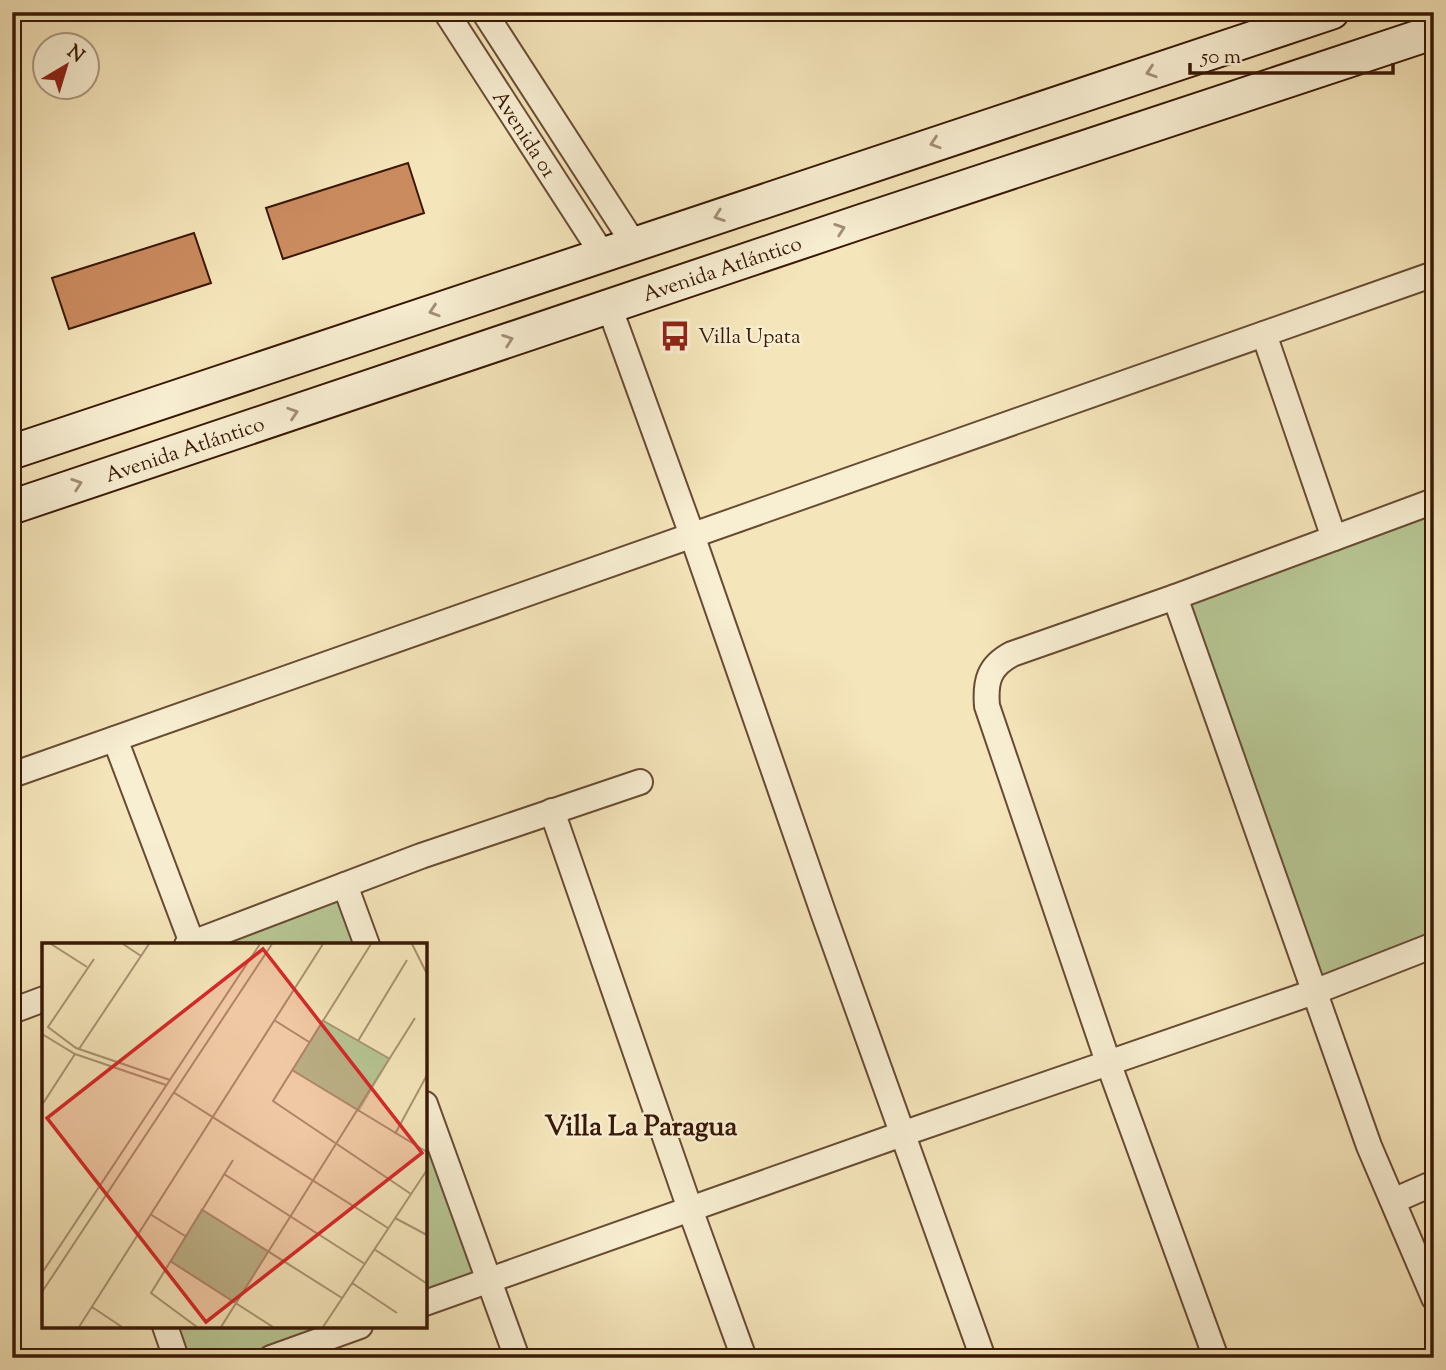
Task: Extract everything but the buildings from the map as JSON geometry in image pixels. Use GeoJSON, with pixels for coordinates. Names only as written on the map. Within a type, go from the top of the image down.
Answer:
{"type":"FeatureCollection","features":[{"type":"Feature","properties":{"kind":"street","name":"Avenida 01"},"geometry":{"type":"LineString","coordinates":[[446,12],[603,255]]}},
{"type":"Feature","properties":{"kind":"street","name":"Avenida 01"},"geometry":{"type":"LineString","coordinates":[[484,12],[634,244]]}},
{"type":"Feature","properties":{"kind":"street"},"geometry":{"type":"LineString","coordinates":[[12,452],[1332,12]]}},
{"type":"Feature","properties":{"kind":"street","name":"Avenida Atlántico"},"geometry":{"type":"LineString","coordinates":[[12,507],[1434,32]]}},
{"type":"Feature","properties":{"kind":"street"},"geometry":{"type":"LineString","coordinates":[[12,775],[1434,274]]}},
{"type":"Feature","properties":{"kind":"street"},"geometry":{"type":"LineString","coordinates":[[609,306],[983,1358]]}},
{"type":"Feature","properties":{"kind":"street"},"geometry":{"type":"LineString","coordinates":[[1264,334],[1334,538]]}},
{"type":"Feature","properties":{"kind":"street"},"geometry":{"type":"LineString","coordinates":[[1216,1358],[1108,1062],[987,706],[989,677],[1000,660],[1012,654],[1434,501]]}},
{"type":"Feature","properties":{"kind":"street"},"geometry":{"type":"LineString","coordinates":[[1175,597],[1369,1146],[1434,1298]]}},
{"type":"Feature","properties":{"kind":"street"},"geometry":{"type":"LineString","coordinates":[[115,739],[189,943]]}},
{"type":"Feature","properties":{"kind":"street"},"geometry":{"type":"LineString","coordinates":[[192,943],[421,856],[640,782]]}},
{"type":"Feature","properties":{"kind":"street"},"geometry":{"type":"LineString","coordinates":[[552,811],[744,1358]]}},
{"type":"Feature","properties":{"kind":"street"},"geometry":{"type":"LineString","coordinates":[[345,885],[366,943]]}},
{"type":"Feature","properties":{"kind":"street"},"geometry":{"type":"LineString","coordinates":[[427,1302],[902,1133],[1314,992],[1434,945]]}},
{"type":"Feature","properties":{"kind":"street"},"geometry":{"type":"LineString","coordinates":[[12,1011],[42,1000]]}},
{"type":"Feature","properties":{"kind":"street"},"geometry":{"type":"LineString","coordinates":[[427,1109],[517,1358]]}},
{"type":"Feature","properties":{"kind":"street"},"geometry":{"type":"LineString","coordinates":[[1393,1201],[1434,1183]]}},
{"type":"Feature","properties":{"kind":"street"},"geometry":{"type":"LineString","coordinates":[[166,1328],[176,1358]]}},
{"type":"Feature","properties":{"kind":"street"},"geometry":{"type":"LineString","coordinates":[[271,1358],[354,1328]]}},
{"type":"Feature","properties":{"kind":"green space"},"geometry":{"type":"Polygon","coordinates":[[[1434,501],[1434,945],[1314,992],[1175,597],[1434,501]]]}},
{"type":"Feature","properties":{"kind":"green space"},"geometry":{"type":"Polygon","coordinates":[[[345,885],[366,943],[192,943],[345,885]]]}},
{"type":"Feature","properties":{"kind":"green space"},"geometry":{"type":"Polygon","coordinates":[[[427,1109],[490,1280],[427,1302],[427,1109]]]}},
{"type":"Feature","properties":{"kind":"green space"},"geometry":{"type":"Polygon","coordinates":[[[166,1328],[354,1328],[271,1358],[176,1358],[166,1328]]]}},
{"type":"Feature","properties":{"kind":"place","name":"Villa Upata"},"geometry":{"type":"Point","coordinates":[675,336]}},
{"type":"Feature","properties":{"kind":"district","name":"Villa La Paragua"},"geometry":{"type":"Point","coordinates":[641,1125]}}]}
